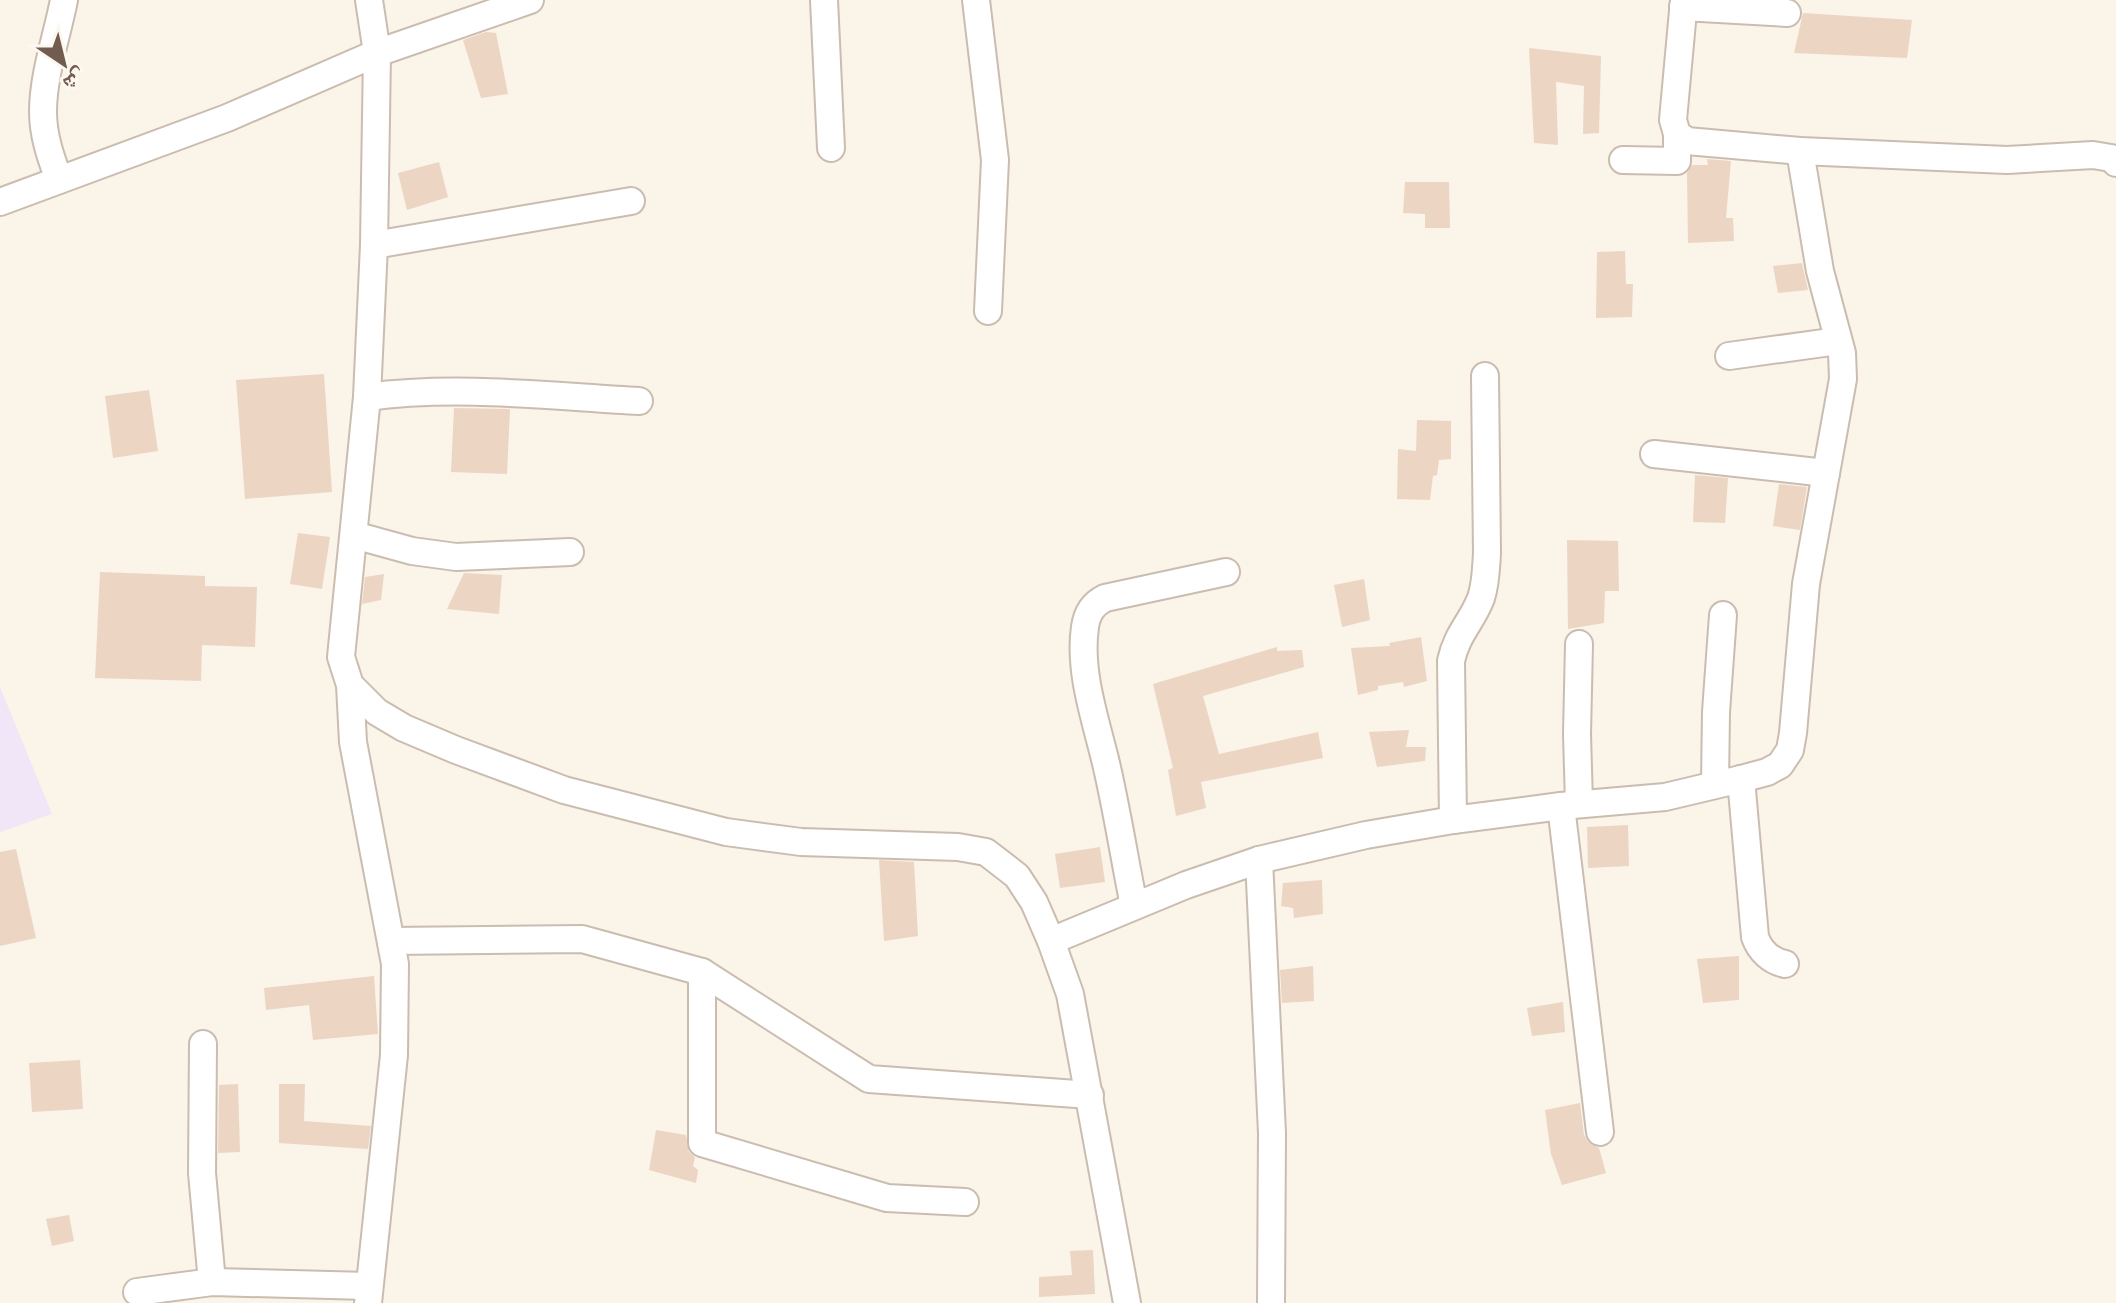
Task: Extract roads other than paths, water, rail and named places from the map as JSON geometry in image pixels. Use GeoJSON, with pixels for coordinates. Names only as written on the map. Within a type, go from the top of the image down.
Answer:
{"type":"FeatureCollection","features":[{"type":"Feature","properties":{"kind":"street"},"geometry":{"type":"LineString","coordinates":[[59,180],[47,145],[43,112],[64,0]]}},
{"type":"Feature","properties":{"kind":"street"},"geometry":{"type":"LineString","coordinates":[[137,1292],[212,1282],[368,1295],[394,1055],[395,964],[353,742],[350,685],[341,657],[367,397],[374,245],[377,53],[369,0]]}},
{"type":"Feature","properties":{"kind":"street"},"geometry":{"type":"LineString","coordinates":[[0,202],[227,118],[377,53],[530,0]]}},
{"type":"Feature","properties":{"kind":"street"},"geometry":{"type":"LineString","coordinates":[[824,0],[831,148]]}},
{"type":"Feature","properties":{"kind":"street"},"geometry":{"type":"LineString","coordinates":[[976,0],[995,160],[988,311]]}},
{"type":"Feature","properties":{"kind":"street"},"geometry":{"type":"LineString","coordinates":[[1623,160],[1677,161],[1677,134],[1673,120],[1684,3],[1787,13]]}},
{"type":"Feature","properties":{"kind":"street"},"geometry":{"type":"LineString","coordinates":[[1677,134],[1696,143],[1800,151],[2007,160],[2093,155],[2111,158],[2116,163]]}},
{"type":"Feature","properties":{"kind":"street"},"geometry":{"type":"LineString","coordinates":[[1051,941],[1134,906],[1259,860],[1366,835],[1453,820],[1665,797],[1767,772],[1780,765],[1790,750],[1793,733],[1806,584],[1843,379],[1842,353],[1820,271],[1800,151]]}},
{"type":"Feature","properties":{"kind":"street"},"geometry":{"type":"LineString","coordinates":[[374,245],[631,201]]}},
{"type":"Feature","properties":{"kind":"street"},"geometry":{"type":"LineString","coordinates":[[1729,356],[1838,341]]}},
{"type":"Feature","properties":{"kind":"street"},"geometry":{"type":"LineString","coordinates":[[1453,820],[1451,661],[1455,643],[1480,600],[1486,568],[1485,376]]}},
{"type":"Feature","properties":{"kind":"street"},"geometry":{"type":"LineString","coordinates":[[367,397],[392,393],[476,392],[639,401]]}},
{"type":"Feature","properties":{"kind":"street"},"geometry":{"type":"LineString","coordinates":[[1654,454],[1826,473]]}},
{"type":"Feature","properties":{"kind":"street"},"geometry":{"type":"LineString","coordinates":[[354,535],[412,551],[456,557],[570,552]]}},
{"type":"Feature","properties":{"kind":"street"},"geometry":{"type":"LineString","coordinates":[[1134,906],[1087,680],[1085,624],[1094,606],[1105,598],[1226,572]]}},
{"type":"Feature","properties":{"kind":"street"},"geometry":{"type":"LineString","coordinates":[[1723,615],[1716,712],[1755,937],[1764,952],[1776,962],[1785,964]]}},
{"type":"Feature","properties":{"kind":"street"},"geometry":{"type":"LineString","coordinates":[[1579,644],[1577,734],[1570,805],[1600,1132]]}},
{"type":"Feature","properties":{"kind":"street"},"geometry":{"type":"LineString","coordinates":[[350,685],[377,712],[404,728],[564,790],[726,832],[801,842],[958,847],[986,852],[1017,876],[1034,902],[1070,994],[1127,1303]]}},
{"type":"Feature","properties":{"kind":"street"},"geometry":{"type":"LineString","coordinates":[[1259,860],[1272,1133],[1271,1303]]}},
{"type":"Feature","properties":{"kind":"street"},"geometry":{"type":"LineString","coordinates":[[391,941],[582,939],[702,972],[869,1079],[1090,1095]]}},
{"type":"Feature","properties":{"kind":"street"},"geometry":{"type":"LineString","coordinates":[[702,972],[702,1143],[887,1198],[965,1202]]}},
{"type":"Feature","properties":{"kind":"street"},"geometry":{"type":"LineString","coordinates":[[203,1044],[202,1173],[212,1282]]}}]}
